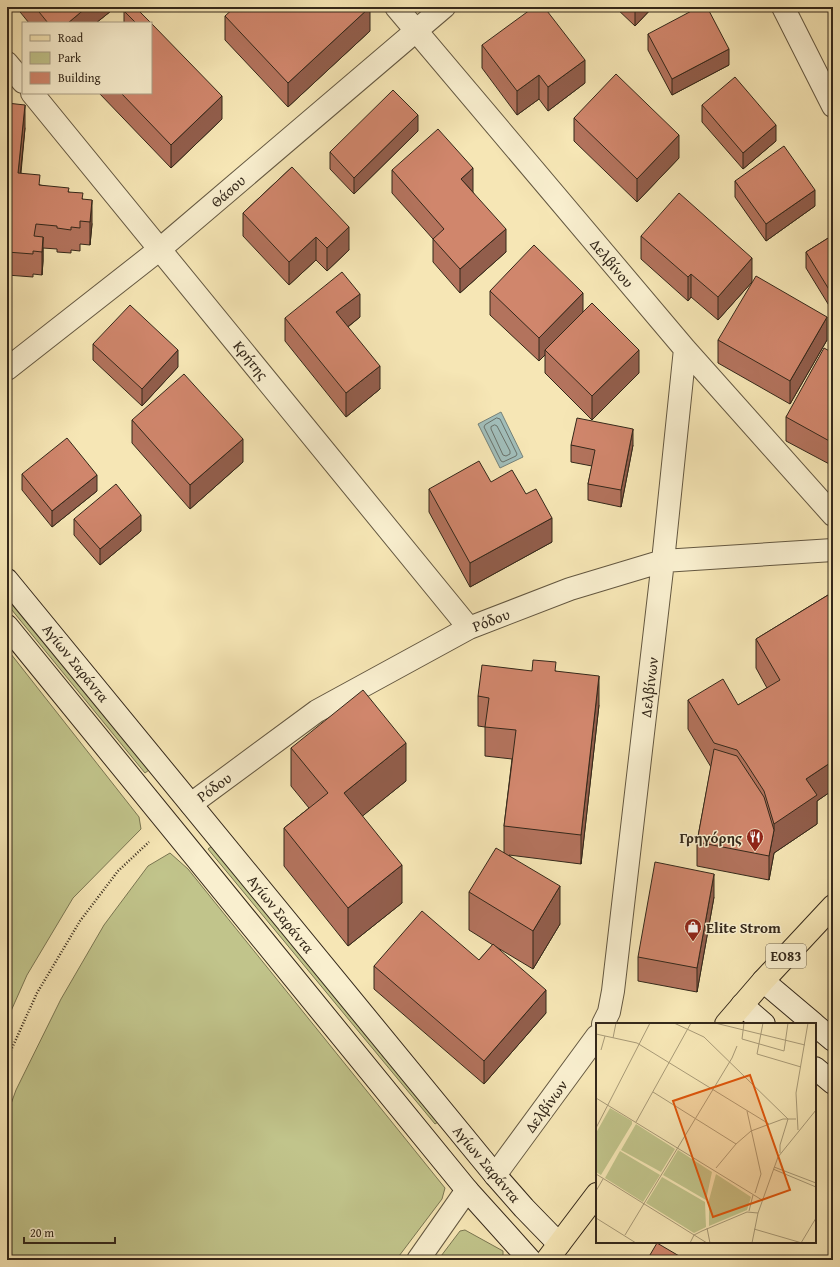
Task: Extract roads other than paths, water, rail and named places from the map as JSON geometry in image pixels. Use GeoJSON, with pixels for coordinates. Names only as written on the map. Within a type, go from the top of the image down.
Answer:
{"type":"FeatureCollection","features":[{"type":"Feature","properties":{"kind":"main road","name":"ΕΟ83"},"geometry":{"type":"LineString","coordinates":[[727,1023],[763,981],[833,906]]}},
{"type":"Feature","properties":{"kind":"main road"},"geometry":{"type":"LineString","coordinates":[[553,1252],[596,1195]]}},
{"type":"Feature","properties":{"kind":"street","name":"Δελβίνου"},"geometry":{"type":"LineString","coordinates":[[396,7],[685,349],[833,515]]}},
{"type":"Feature","properties":{"kind":"street","name":"Θάσου"},"geometry":{"type":"LineString","coordinates":[[7,369],[160,249],[415,30],[444,7]]}},
{"type":"Feature","properties":{"kind":"street"},"geometry":{"type":"LineString","coordinates":[[783,7],[833,106]]}},
{"type":"Feature","properties":{"kind":"street"},"geometry":{"type":"LineString","coordinates":[[7,63],[22,81]]}},
{"type":"Feature","properties":{"kind":"street","name":"Κρήτης"},"geometry":{"type":"LineString","coordinates":[[33,94],[469,628]]}},
{"type":"Feature","properties":{"kind":"street","name":"Δελβίνων"},"geometry":{"type":"LineString","coordinates":[[604,1023],[609,1012],[613,991],[663,561],[685,349]]}},
{"type":"Feature","properties":{"kind":"street","name":"Ρόδου"},"geometry":{"type":"LineString","coordinates":[[191,804],[316,711],[469,628],[570,589],[663,561],[833,550]]}},
{"type":"Feature","properties":{"kind":"street","name":"Αγίων Σαράντα"},"geometry":{"type":"LineString","coordinates":[[7,580],[524,1208],[553,1252]]}},
{"type":"Feature","properties":{"kind":"street","name":"Αγίων Σαράντα"},"geometry":{"type":"LineString","coordinates":[[7,626],[467,1190],[530,1260]]}},
{"type":"Feature","properties":{"kind":"street"},"geometry":{"type":"LineString","coordinates":[[763,981],[814,1023]]}},
{"type":"Feature","properties":{"kind":"street"},"geometry":{"type":"LineString","coordinates":[[742,1005],[763,1023]]}},
{"type":"Feature","properties":{"kind":"street"},"geometry":{"type":"LineString","coordinates":[[816,1025],[833,1040]]}},
{"type":"Feature","properties":{"kind":"street","name":"Δελβίνων"},"geometry":{"type":"LineString","coordinates":[[496,1175],[596,1037]]}},
{"type":"Feature","properties":{"kind":"street"},"geometry":{"type":"LineString","coordinates":[[816,1069],[833,1083]]}},
{"type":"Feature","properties":{"kind":"street"},"geometry":{"type":"LineString","coordinates":[[418,1260],[467,1190]]}},
{"type":"Feature","properties":{"kind":"water"},"geometry":{"type":"Polygon","coordinates":[[[501,412],[523,457],[500,468],[478,424],[501,412]]]}},
{"type":"Feature","properties":{"kind":"place","name":"Γρηγόρης"},"geometry":{"type":"Point","coordinates":[755,852]}},
{"type":"Feature","properties":{"kind":"place","name":"Elite Strom"},"geometry":{"type":"Point","coordinates":[693,942]}}]}
